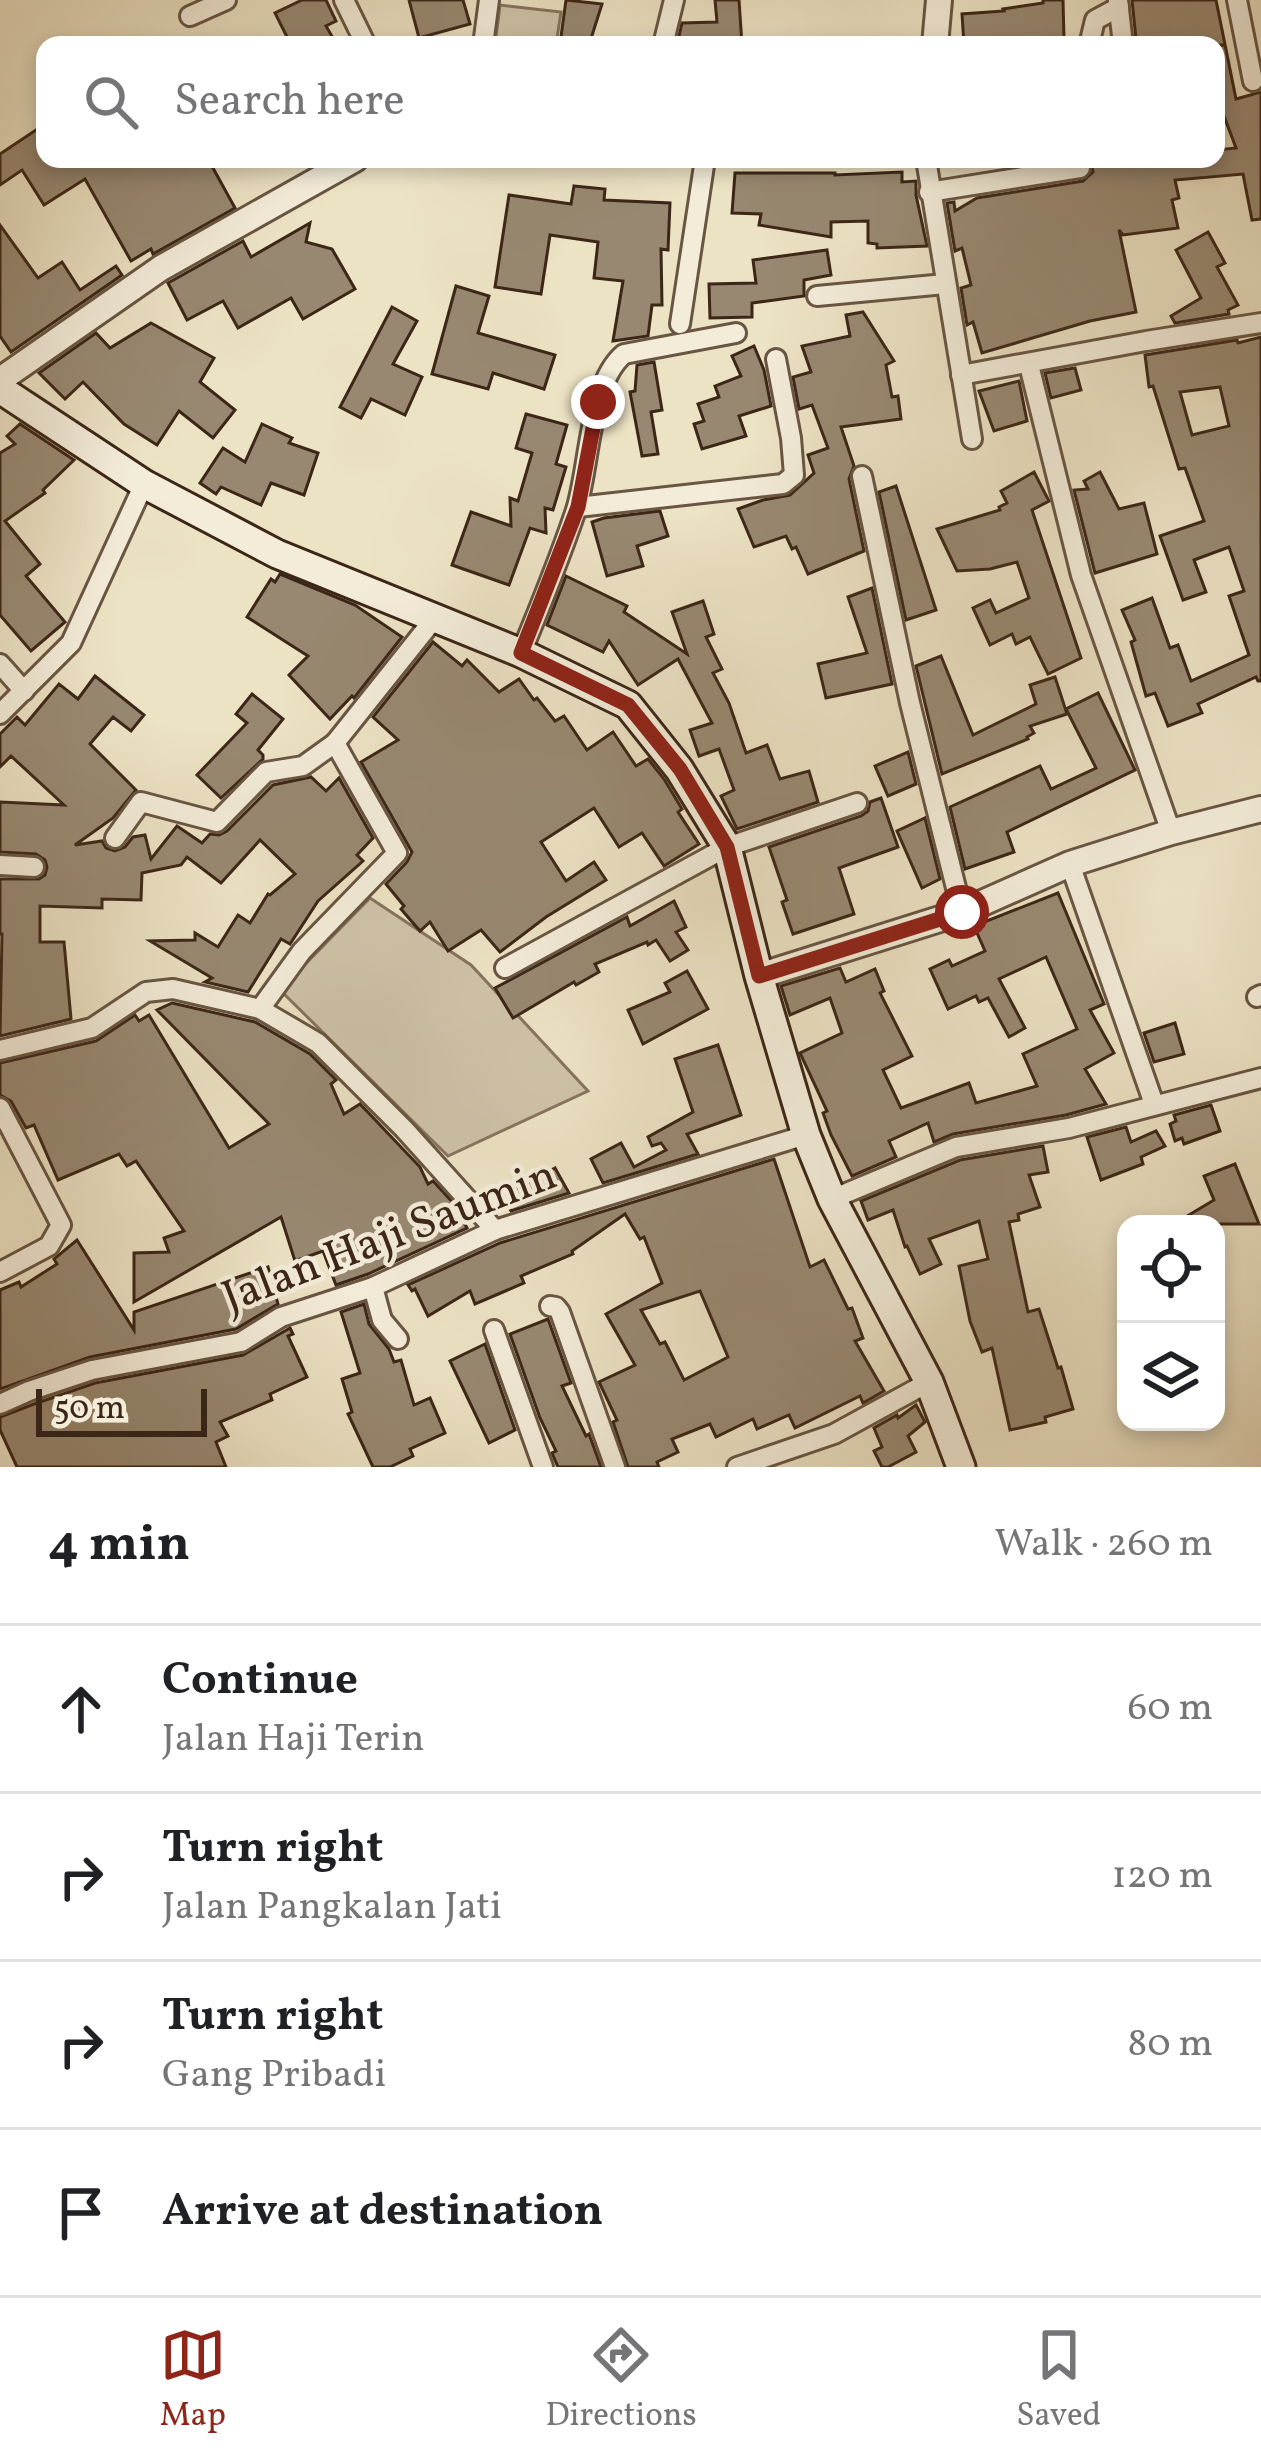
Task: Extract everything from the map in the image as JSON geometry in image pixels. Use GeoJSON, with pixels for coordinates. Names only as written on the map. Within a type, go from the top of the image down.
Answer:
{"type":"FeatureCollection","features":[{"type":"Feature","properties":{"kind":"main road"},"geometry":{"type":"LineString","coordinates":[[0,385],[144,484],[278,554],[521,653],[628,705],[680,769],[727,847],[806,1135],[832,1199],[929,1382],[961,1467]]}},
{"type":"Feature","properties":{"kind":"street"},"geometry":{"type":"LineString","coordinates":[[190,16],[226,0]]}},
{"type":"Feature","properties":{"kind":"street"},"geometry":{"type":"LineString","coordinates":[[344,0],[362,36]]}},
{"type":"Feature","properties":{"kind":"street"},"geometry":{"type":"LineString","coordinates":[[484,36],[490,0]]}},
{"type":"Feature","properties":{"kind":"street"},"geometry":{"type":"LineString","coordinates":[[665,36],[674,0]]}},
{"type":"Feature","properties":{"kind":"street"},"geometry":{"type":"LineString","coordinates":[[936,36],[939,0]]}},
{"type":"Feature","properties":{"kind":"street"},"geometry":{"type":"LineString","coordinates":[[1238,0],[1253,81]]}},
{"type":"Feature","properties":{"kind":"street"},"geometry":{"type":"LineString","coordinates":[[1092,36],[1096,20],[1118,3]]}},
{"type":"Feature","properties":{"kind":"street"},"geometry":{"type":"LineString","coordinates":[[1118,3],[1122,36]]}},
{"type":"Feature","properties":{"kind":"street"},"geometry":{"type":"LineString","coordinates":[[0,385],[161,268],[339,168]]}},
{"type":"Feature","properties":{"kind":"street"},"geometry":{"type":"LineString","coordinates":[[680,324],[704,168]]}},
{"type":"Feature","properties":{"kind":"street"},"geometry":{"type":"LineString","coordinates":[[927,168],[972,439]]}},
{"type":"Feature","properties":{"kind":"street"},"geometry":{"type":"LineString","coordinates":[[929,192],[1080,168]]}},
{"type":"Feature","properties":{"kind":"street"},"geometry":{"type":"LineString","coordinates":[[817,296],[945,284]]}},
{"type":"Feature","properties":{"kind":"street"},"geometry":{"type":"LineString","coordinates":[[962,375],[1261,323]]}},
{"type":"Feature","properties":{"kind":"street"},"geometry":{"type":"LineString","coordinates":[[521,653],[578,507],[598,402],[616,361],[624,354],[736,333]]}},
{"type":"Feature","properties":{"kind":"street"},"geometry":{"type":"LineString","coordinates":[[578,507],[791,480],[790,438],[776,359]]}},
{"type":"Feature","properties":{"kind":"street"},"geometry":{"type":"LineString","coordinates":[[1028,365],[1081,575],[1171,832]]}},
{"type":"Feature","properties":{"kind":"street"},"geometry":{"type":"LineString","coordinates":[[862,476],[910,703],[962,912]]}},
{"type":"Feature","properties":{"kind":"street"},"geometry":{"type":"LineString","coordinates":[[0,715],[71,643],[144,484]]}},
{"type":"Feature","properties":{"kind":"street"},"geometry":{"type":"LineString","coordinates":[[115,838],[142,802],[217,822],[266,772],[303,766],[335,743],[434,619]]}},
{"type":"Feature","properties":{"kind":"street"},"geometry":{"type":"LineString","coordinates":[[0,664],[24,691]]}},
{"type":"Feature","properties":{"kind":"street"},"geometry":{"type":"LineString","coordinates":[[260,1009],[302,951],[397,853],[335,743]]}},
{"type":"Feature","properties":{"kind":"street"},"geometry":{"type":"LineString","coordinates":[[505,968],[727,847],[857,803]]}},
{"type":"Feature","properties":{"kind":"street"},"geometry":{"type":"LineString","coordinates":[[759,976],[962,912],[1070,864],[1261,809]]}},
{"type":"Feature","properties":{"kind":"street"},"geometry":{"type":"LineString","coordinates":[[1070,864],[1154,1104]]}},
{"type":"Feature","properties":{"kind":"street"},"geometry":{"type":"LineString","coordinates":[[0,865],[34,867]]}},
{"type":"Feature","properties":{"kind":"street"},"geometry":{"type":"LineString","coordinates":[[0,1049],[92,1028],[146,992],[173,988],[260,1009],[318,1042],[495,1230]]}},
{"type":"Feature","properties":{"kind":"street"},"geometry":{"type":"LineString","coordinates":[[832,1199],[956,1147],[1069,1128],[1261,1078]]}},
{"type":"Feature","properties":{"kind":"street"},"geometry":{"type":"LineString","coordinates":[[0,1108],[61,1226],[50,1246],[0,1272]]}},
{"type":"Feature","properties":{"kind":"street","name":"Jalan Haji Saumin"},"geometry":{"type":"LineString","coordinates":[[0,1404],[92,1370],[241,1342],[281,1317],[373,1287],[495,1230],[806,1135]]}},
{"type":"Feature","properties":{"kind":"street"},"geometry":{"type":"LineString","coordinates":[[373,1287],[382,1320],[398,1339]]}},
{"type":"Feature","properties":{"kind":"street"},"geometry":{"type":"LineString","coordinates":[[550,1306],[560,1312],[615,1467]]}},
{"type":"Feature","properties":{"kind":"street"},"geometry":{"type":"LineString","coordinates":[[494,1330],[543,1467]]}},
{"type":"Feature","properties":{"kind":"street"},"geometry":{"type":"LineString","coordinates":[[737,1467],[834,1434],[929,1382]]}},
{"type":"Feature","properties":{"kind":"shaded area"},"geometry":{"type":"Polygon","coordinates":[[[500,5],[561,12],[557,36],[496,36],[500,5]]]}},
{"type":"Feature","properties":{"kind":"shaded area"},"geometry":{"type":"Polygon","coordinates":[[[370,898],[471,965],[588,1091],[448,1156],[280,990],[370,898]]]}},
{"type":"Feature","properties":{"kind":"building"},"geometry":{"type":"Polygon","coordinates":[[[302,0],[326,0],[336,21],[326,26],[332,36],[286,36],[275,13],[302,0]]]}},
{"type":"Feature","properties":{"kind":"building"},"geometry":{"type":"Polygon","coordinates":[[[409,0],[463,0],[470,24],[418,36],[409,0]]]}},
{"type":"Feature","properties":{"kind":"building"},"geometry":{"type":"Polygon","coordinates":[[[566,0],[602,4],[592,36],[561,36],[566,0]]]}},
{"type":"Feature","properties":{"kind":"building"},"geometry":{"type":"Polygon","coordinates":[[[715,0],[739,0],[741,36],[679,36],[682,23],[717,22],[715,0]]]}},
{"type":"Feature","properties":{"kind":"building"},"geometry":{"type":"Polygon","coordinates":[[[1063,0],[1064,36],[963,36],[962,14],[1063,0]]]}},
{"type":"Feature","properties":{"kind":"building"},"geometry":{"type":"Polygon","coordinates":[[[1132,0],[1216,0],[1223,36],[1136,36],[1132,0]]]}},
{"type":"Feature","properties":{"kind":"building"},"geometry":{"type":"Polygon","coordinates":[[[1225,45],[1236,99],[1261,92],[1261,219],[1252,220],[1243,174],[1175,180],[1179,198],[1172,200],[1178,228],[1123,235],[1119,230],[1136,312],[982,353],[973,322],[967,325],[961,288],[971,285],[962,248],[955,251],[947,203],[954,202],[955,211],[977,198],[1083,181],[1092,168],[1225,168],[1225,149],[1236,148],[1225,119],[1225,45]]]}},
{"type":"Feature","properties":{"kind":"building"},"geometry":{"type":"Polygon","coordinates":[[[36,130],[36,168],[213,168],[235,208],[153,254],[151,249],[131,261],[85,179],[44,205],[22,170],[0,185],[0,154],[36,130]]]}},
{"type":"Feature","properties":{"kind":"building"},"geometry":{"type":"Polygon","coordinates":[[[902,172],[902,182],[916,181],[927,246],[877,248],[868,243],[868,221],[831,222],[831,237],[759,225],[761,214],[732,213],[735,173],[902,172]]]}},
{"type":"Feature","properties":{"kind":"building"},"geometry":{"type":"Polygon","coordinates":[[[574,186],[605,189],[604,200],[670,203],[668,250],[661,249],[662,305],[652,305],[648,336],[613,341],[623,281],[594,278],[598,242],[550,235],[541,294],[495,287],[509,195],[571,204],[574,186]]]}},
{"type":"Feature","properties":{"kind":"building"},"geometry":{"type":"Polygon","coordinates":[[[310,223],[306,242],[332,249],[355,289],[303,319],[291,298],[238,328],[223,301],[187,320],[168,283],[243,241],[251,257],[310,223]]]}},
{"type":"Feature","properties":{"kind":"building"},"geometry":{"type":"Polygon","coordinates":[[[0,225],[38,278],[62,262],[80,290],[116,266],[122,275],[11,352],[0,336],[0,225]]]}},
{"type":"Feature","properties":{"kind":"building"},"geometry":{"type":"Polygon","coordinates":[[[1208,232],[1225,263],[1217,267],[1238,305],[1229,314],[1175,323],[1171,316],[1201,298],[1176,250],[1208,232]]]}},
{"type":"Feature","properties":{"kind":"building"},"geometry":{"type":"Polygon","coordinates":[[[827,250],[831,275],[804,280],[804,296],[752,303],[752,317],[710,318],[709,284],[756,283],[753,260],[827,250]]]}},
{"type":"Feature","properties":{"kind":"building"},"geometry":{"type":"Polygon","coordinates":[[[456,286],[489,296],[478,333],[555,355],[544,389],[493,373],[488,389],[432,374],[456,286]]]}},
{"type":"Feature","properties":{"kind":"building"},"geometry":{"type":"Polygon","coordinates":[[[392,307],[417,321],[393,364],[422,377],[405,415],[371,399],[361,418],[340,407],[392,307]]]}},
{"type":"Feature","properties":{"kind":"building"},"geometry":{"type":"Polygon","coordinates":[[[863,312],[894,361],[886,365],[901,419],[841,427],[854,466],[849,479],[864,551],[808,574],[786,536],[754,547],[738,509],[790,495],[814,473],[808,455],[828,448],[812,405],[799,409],[793,377],[811,372],[802,346],[850,336],[846,315],[863,312]]]}},
{"type":"Feature","properties":{"kind":"building"},"geometry":{"type":"Polygon","coordinates":[[[151,323],[214,358],[200,382],[235,410],[213,438],[179,411],[157,445],[124,424],[83,382],[65,399],[39,373],[96,333],[110,348],[151,323]]]}},
{"type":"Feature","properties":{"kind":"building"},"geometry":{"type":"Polygon","coordinates":[[[1261,337],[1261,681],[1256,677],[1198,704],[1202,713],[1168,726],[1155,693],[1146,696],[1131,642],[1135,640],[1122,610],[1152,598],[1170,648],[1178,645],[1191,681],[1249,655],[1229,596],[1244,591],[1229,547],[1194,560],[1206,592],[1183,600],[1160,536],[1204,521],[1185,468],[1179,469],[1153,386],[1149,387],[1145,355],[1261,337]],[[1220,387],[1180,392],[1192,435],[1229,426],[1220,387]]]}},
{"type":"Feature","properties":{"kind":"building"},"geometry":{"type":"Polygon","coordinates":[[[754,346],[771,406],[739,416],[746,436],[702,449],[694,424],[704,421],[698,404],[719,397],[715,386],[741,376],[732,356],[754,346]]]}},
{"type":"Feature","properties":{"kind":"building"},"geometry":{"type":"Polygon","coordinates":[[[654,362],[662,410],[651,412],[658,454],[642,456],[630,392],[635,391],[637,365],[654,362]]]}},
{"type":"Feature","properties":{"kind":"building"},"geometry":{"type":"Polygon","coordinates":[[[1075,368],[1081,390],[1051,398],[1045,373],[1075,368]]]}},
{"type":"Feature","properties":{"kind":"building"},"geometry":{"type":"Polygon","coordinates":[[[1019,381],[1027,421],[994,431],[979,391],[1019,381]]]}},
{"type":"Feature","properties":{"kind":"building"},"geometry":{"type":"Polygon","coordinates":[[[526,414],[567,425],[556,464],[566,467],[553,510],[545,508],[546,533],[530,528],[509,585],[452,565],[471,512],[511,526],[510,498],[518,501],[532,453],[516,448],[526,414]]]}},
{"type":"Feature","properties":{"kind":"building"},"geometry":{"type":"Polygon","coordinates":[[[20,424],[74,460],[45,493],[5,521],[40,564],[26,576],[65,622],[31,651],[0,615],[0,453],[15,444],[7,436],[20,424]]]}},
{"type":"Feature","properties":{"kind":"building"},"geometry":{"type":"Polygon","coordinates":[[[262,424],[292,438],[289,443],[318,453],[304,495],[271,483],[261,505],[221,487],[216,494],[200,483],[223,448],[245,462],[262,424]]]}},
{"type":"Feature","properties":{"kind":"building"},"geometry":{"type":"Polygon","coordinates":[[[1034,472],[1049,501],[1032,510],[1081,658],[1048,674],[1030,637],[1016,644],[1012,634],[990,645],[973,608],[990,600],[996,613],[1029,598],[1017,562],[957,571],[937,529],[1000,510],[1007,503],[1001,491],[1034,472]]]}},
{"type":"Feature","properties":{"kind":"building"},"geometry":{"type":"Polygon","coordinates":[[[1100,472],[1119,509],[1144,503],[1157,554],[1095,573],[1074,490],[1088,489],[1084,481],[1100,472]]]}},
{"type":"Feature","properties":{"kind":"building"},"geometry":{"type":"Polygon","coordinates":[[[896,486],[936,610],[906,620],[879,492],[896,486]]]}},
{"type":"Feature","properties":{"kind":"building"},"geometry":{"type":"Polygon","coordinates":[[[660,511],[668,536],[637,546],[643,566],[607,576],[592,522],[660,511]]]}},
{"type":"Feature","properties":{"kind":"building"},"geometry":{"type":"Polygon","coordinates":[[[280,574],[355,605],[402,637],[354,698],[330,719],[289,675],[308,656],[247,617],[271,579],[275,582],[280,574]]]}},
{"type":"Feature","properties":{"kind":"building"},"geometry":{"type":"Polygon","coordinates":[[[566,576],[627,606],[624,612],[687,654],[672,612],[703,601],[714,634],[706,637],[722,669],[713,673],[746,753],[767,745],[780,779],[809,771],[818,802],[737,829],[721,796],[734,790],[719,749],[699,756],[690,730],[712,723],[678,659],[638,685],[609,641],[603,652],[547,625],[566,576]]]}},
{"type":"Feature","properties":{"kind":"building"},"geometry":{"type":"Polygon","coordinates":[[[872,588],[892,684],[826,698],[818,664],[867,653],[848,597],[872,588]]]}},
{"type":"Feature","properties":{"kind":"building"},"geometry":{"type":"Polygon","coordinates":[[[433,642],[462,666],[467,660],[499,692],[519,679],[555,721],[564,716],[587,750],[613,732],[636,766],[648,759],[664,779],[699,844],[664,866],[642,833],[619,847],[594,808],[541,842],[566,881],[594,862],[606,880],[500,952],[481,930],[448,951],[430,922],[420,931],[386,884],[412,852],[361,762],[398,740],[373,717],[433,642]]]}},
{"type":"Feature","properties":{"kind":"building"},"geometry":{"type":"Polygon","coordinates":[[[941,656],[973,735],[1036,704],[1030,685],[1055,677],[1067,714],[1030,726],[1034,733],[1028,739],[942,774],[916,666],[941,656]]]}},
{"type":"Feature","properties":{"kind":"building"},"geometry":{"type":"Polygon","coordinates":[[[95,676],[144,715],[131,731],[113,717],[90,744],[136,790],[113,818],[75,845],[102,841],[115,851],[133,837],[145,835],[151,859],[177,826],[202,843],[210,834],[227,831],[273,785],[311,777],[326,791],[339,778],[373,838],[357,855],[363,861],[318,901],[290,944],[281,939],[248,992],[205,982],[212,978],[150,941],[195,940],[195,933],[218,947],[238,915],[250,923],[268,894],[295,874],[260,840],[221,883],[187,857],[181,865],[142,873],[141,900],[102,899],[102,908],[40,906],[40,942],[64,942],[71,1019],[0,1036],[0,879],[39,879],[47,867],[36,854],[0,852],[0,802],[64,805],[11,756],[0,767],[0,734],[17,717],[25,725],[59,684],[78,699],[95,676]]]}},
{"type":"Feature","properties":{"kind":"building"},"geometry":{"type":"Polygon","coordinates":[[[1098,693],[1135,770],[1007,832],[1014,852],[965,869],[950,807],[1040,766],[1051,789],[1096,768],[1066,709],[1098,693]]]}},
{"type":"Feature","properties":{"kind":"building"},"geometry":{"type":"Polygon","coordinates":[[[252,694],[283,719],[258,750],[263,759],[221,798],[197,775],[247,723],[236,714],[252,694]]]}},
{"type":"Feature","properties":{"kind":"building"},"geometry":{"type":"Polygon","coordinates":[[[908,752],[916,784],[888,796],[875,766],[908,752]]]}},
{"type":"Feature","properties":{"kind":"building"},"geometry":{"type":"Polygon","coordinates":[[[881,798],[898,847],[839,868],[854,914],[793,934],[769,847],[861,816],[870,802],[881,798]]]}},
{"type":"Feature","properties":{"kind":"building"},"geometry":{"type":"Polygon","coordinates":[[[925,818],[940,879],[922,888],[897,831],[925,818]]]}},
{"type":"Feature","properties":{"kind":"building"},"geometry":{"type":"Polygon","coordinates":[[[1058,893],[1104,1004],[1090,1010],[1114,1053],[1085,1069],[1106,1104],[953,1134],[934,1142],[928,1123],[889,1141],[896,1157],[852,1176],[800,1053],[842,1033],[830,998],[790,1015],[781,986],[840,968],[846,982],[875,969],[884,991],[880,993],[912,1056],[883,1070],[901,1108],[969,1083],[976,1103],[1037,1086],[1023,1054],[1077,1029],[1046,957],[999,979],[1025,1028],[1009,1037],[988,998],[979,1002],[976,996],[948,1009],[930,969],[949,960],[952,966],[985,951],[974,926],[1058,893]]]}},
{"type":"Feature","properties":{"kind":"building"},"geometry":{"type":"Polygon","coordinates":[[[674,901],[686,927],[676,932],[688,950],[670,961],[656,940],[647,942],[595,964],[599,972],[513,1018],[495,988],[627,917],[630,926],[674,901]]]}},
{"type":"Feature","properties":{"kind":"building"},"geometry":{"type":"Polygon","coordinates":[[[687,971],[708,1009],[643,1044],[628,1010],[670,992],[665,983],[687,971]]]}},
{"type":"Feature","properties":{"kind":"building"},"geometry":{"type":"Polygon","coordinates":[[[172,1003],[255,1022],[310,1054],[336,1080],[331,1084],[344,1114],[360,1104],[420,1167],[428,1184],[433,1181],[457,1207],[467,1228],[336,1285],[323,1251],[295,1261],[281,1217],[134,1302],[134,1253],[169,1252],[164,1238],[184,1231],[136,1161],[127,1166],[119,1154],[58,1180],[34,1125],[26,1128],[11,1101],[0,1095],[0,1063],[96,1041],[135,1015],[139,1021],[149,1015],[229,1148],[269,1124],[157,1010],[172,1003]]]}},
{"type":"Feature","properties":{"kind":"building"},"geometry":{"type":"Polygon","coordinates":[[[1175,1023],[1184,1054],[1154,1062],[1144,1033],[1175,1023]]]}},
{"type":"Feature","properties":{"kind":"building"},"geometry":{"type":"Polygon","coordinates":[[[718,1045],[741,1115],[687,1134],[698,1154],[603,1183],[591,1159],[621,1143],[634,1167],[666,1150],[661,1143],[652,1146],[648,1137],[693,1112],[675,1059],[718,1045]]]}},
{"type":"Feature","properties":{"kind":"building"},"geometry":{"type":"Polygon","coordinates":[[[1211,1105],[1220,1131],[1184,1144],[1182,1138],[1175,1141],[1170,1124],[1176,1121],[1174,1115],[1211,1105]]]}},
{"type":"Feature","properties":{"kind":"building"},"geometry":{"type":"Polygon","coordinates":[[[1126,1127],[1131,1142],[1156,1131],[1165,1146],[1141,1157],[1143,1164],[1101,1180],[1087,1137],[1126,1127]]]}},
{"type":"Feature","properties":{"kind":"building"},"geometry":{"type":"Polygon","coordinates":[[[1043,1146],[1048,1172],[1029,1175],[1040,1207],[1009,1222],[1028,1312],[1039,1309],[1073,1409],[1045,1417],[1046,1422],[1010,1430],[992,1348],[982,1352],[959,1266],[988,1259],[979,1221],[929,1239],[941,1264],[920,1274],[893,1210],[868,1220],[861,1201],[960,1160],[1043,1146]]]}},
{"type":"Feature","properties":{"kind":"building"},"geometry":{"type":"Polygon","coordinates":[[[774,1159],[810,1267],[824,1260],[848,1309],[852,1308],[863,1338],[855,1341],[884,1391],[863,1403],[860,1396],[795,1428],[789,1415],[757,1429],[753,1419],[716,1437],[710,1424],[672,1439],[678,1452],[657,1462],[659,1467],[628,1467],[613,1422],[617,1420],[599,1382],[635,1365],[606,1314],[662,1283],[644,1237],[640,1239],[625,1214],[573,1254],[521,1276],[524,1283],[475,1304],[470,1291],[428,1316],[415,1289],[408,1285],[500,1243],[774,1159]],[[700,1291],[641,1310],[660,1344],[665,1342],[684,1380],[728,1357],[700,1291]]]}},
{"type":"Feature","properties":{"kind":"building"},"geometry":{"type":"Polygon","coordinates":[[[1235,1164],[1259,1224],[1225,1224],[1225,1215],[1189,1215],[1214,1200],[1204,1176],[1235,1164]]]}},
{"type":"Feature","properties":{"kind":"building"},"geometry":{"type":"Polygon","coordinates":[[[555,1168],[569,1193],[511,1211],[503,1196],[555,1168]]]}},
{"type":"Feature","properties":{"kind":"building"},"geometry":{"type":"Polygon","coordinates":[[[77,1240],[134,1330],[134,1312],[268,1267],[278,1304],[236,1329],[90,1357],[0,1389],[0,1290],[19,1282],[21,1287],[57,1264],[54,1259],[77,1240]]]}},
{"type":"Feature","properties":{"kind":"building"},"geometry":{"type":"Polygon","coordinates":[[[364,1304],[369,1324],[394,1362],[401,1360],[414,1405],[430,1398],[445,1433],[410,1449],[413,1456],[390,1467],[373,1467],[348,1414],[352,1412],[342,1379],[360,1373],[341,1312],[364,1304]]]}},
{"type":"Feature","properties":{"kind":"building"},"geometry":{"type":"Polygon","coordinates":[[[548,1319],[571,1383],[562,1386],[601,1467],[558,1467],[552,1453],[556,1451],[510,1334],[548,1319]]]}},
{"type":"Feature","properties":{"kind":"building"},"geometry":{"type":"Polygon","coordinates":[[[290,1328],[293,1334],[288,1336],[307,1377],[270,1394],[272,1400],[220,1422],[228,1436],[216,1442],[226,1467],[17,1467],[0,1430],[0,1417],[34,1404],[95,1383],[243,1355],[290,1328]]]}},
{"type":"Feature","properties":{"kind":"building"},"geometry":{"type":"Polygon","coordinates":[[[485,1344],[515,1430],[489,1443],[450,1361],[485,1344]]]}},
{"type":"Feature","properties":{"kind":"building"},"geometry":{"type":"Polygon","coordinates":[[[916,1405],[925,1422],[908,1436],[916,1452],[882,1467],[874,1451],[882,1447],[874,1428],[916,1405]]]}},
{"type":"Feature","properties":{"kind":"route"},"geometry":{"type":"LineString","coordinates":[[598,402],[578,507],[521,653],[628,705],[680,769],[727,847],[759,976],[962,912]]}}]}
